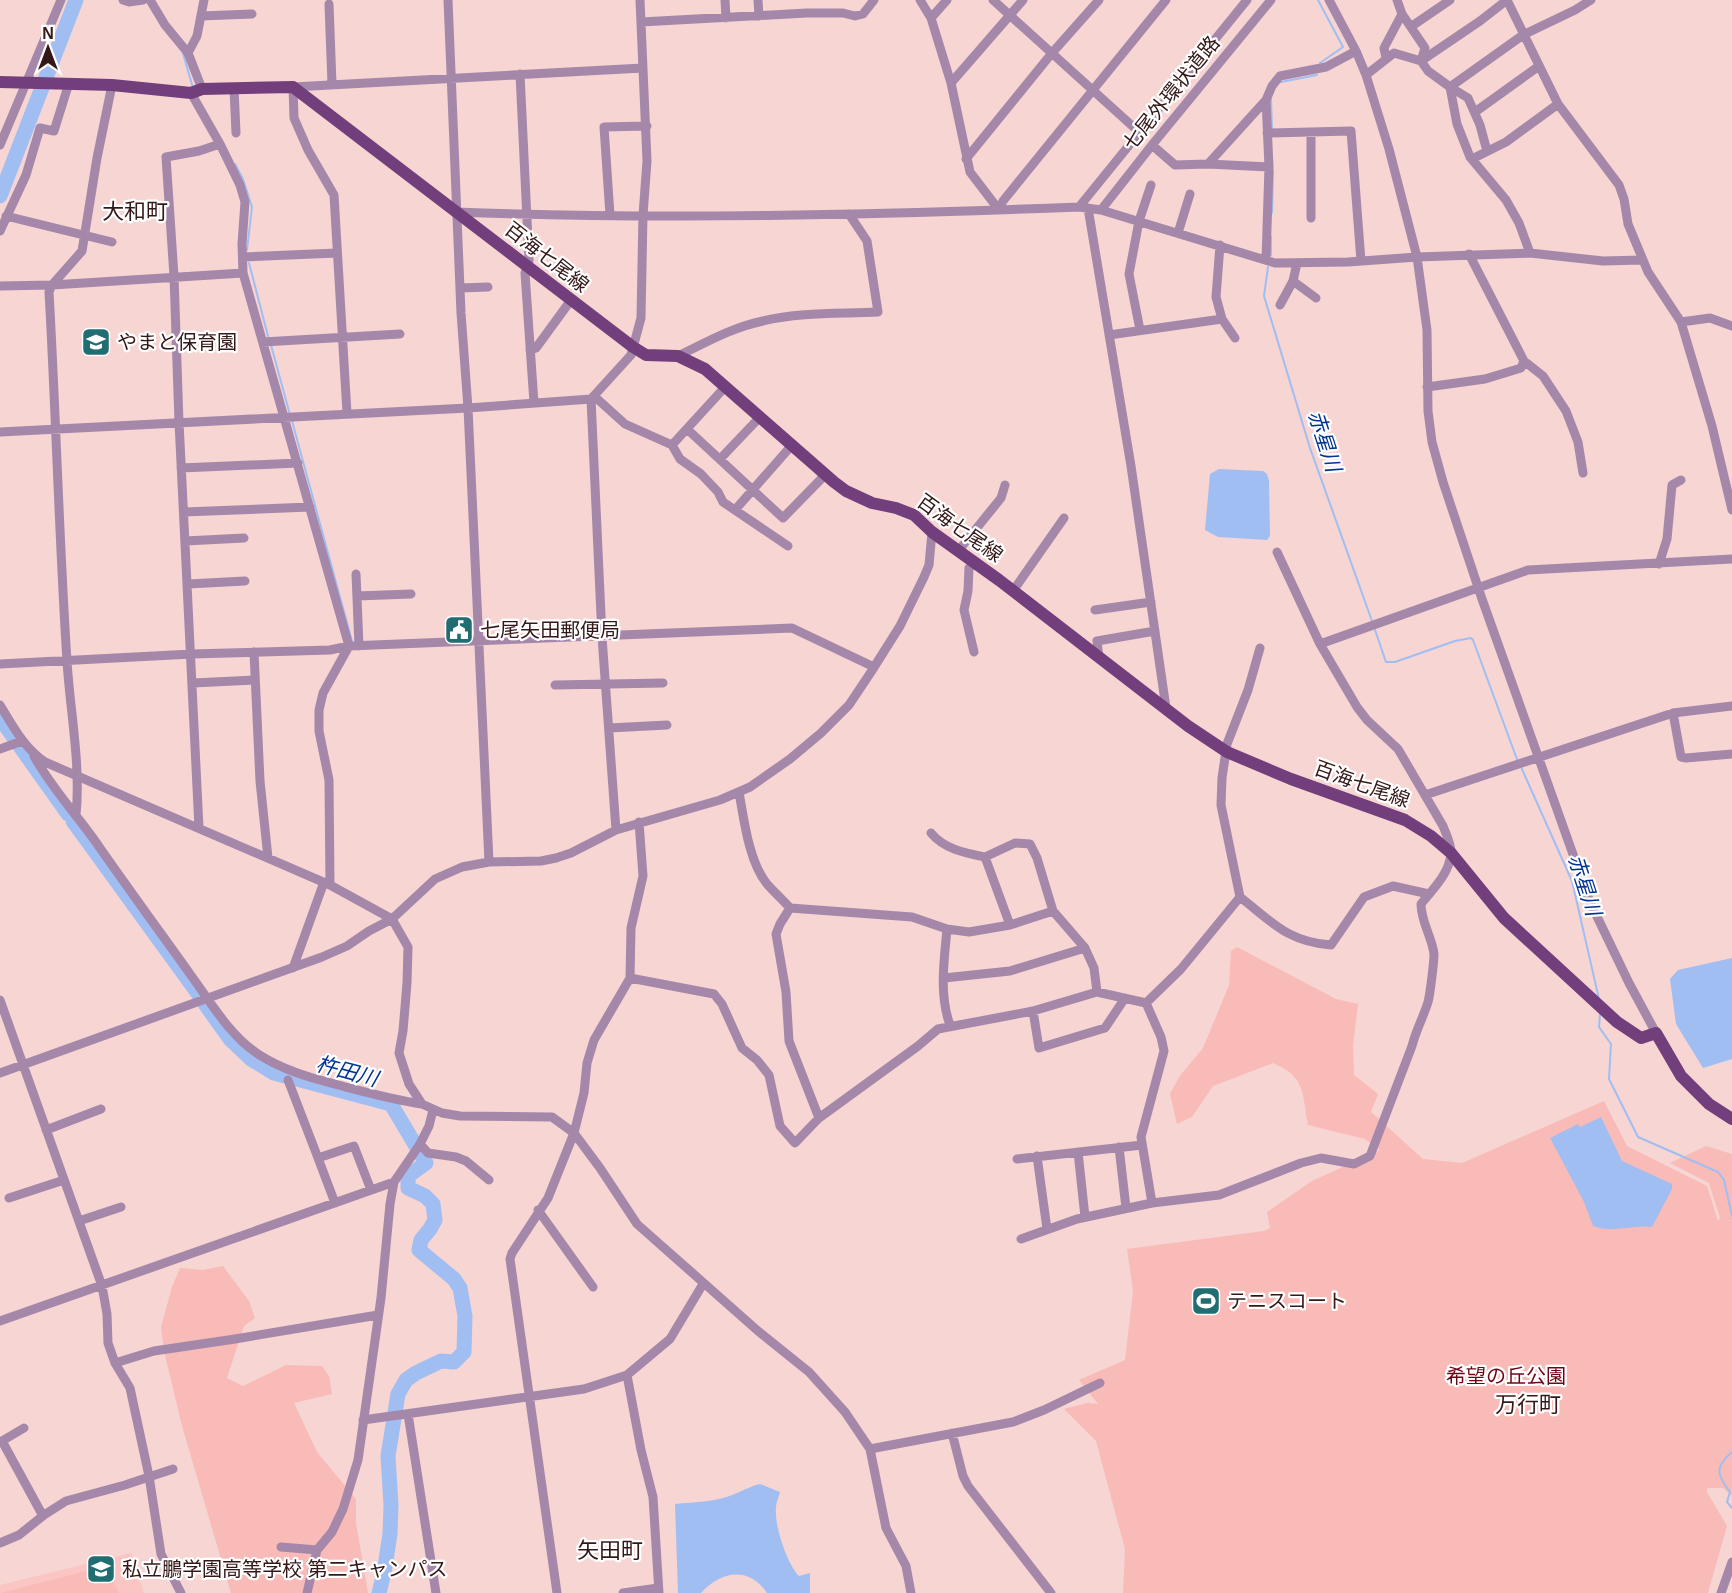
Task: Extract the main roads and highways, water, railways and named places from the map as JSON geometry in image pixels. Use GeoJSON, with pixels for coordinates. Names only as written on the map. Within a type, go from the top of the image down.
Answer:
{"type":"FeatureCollection","features":[{"type":"Feature","properties":{"kind":"main road","name":"百海七尾線"},"geometry":{"type":"LineString","coordinates":[[0,82],[69,83],[196,91],[293,87],[633,347],[646,355],[678,356],[705,369],[846,491],[872,503],[914,515],[932,532],[959,550],[1188,726],[1227,752],[1291,779],[1405,820],[1431,836],[1451,853],[1504,918],[1631,1033],[1641,1038],[1656,1033],[1681,1076],[1709,1104],[1732,1119]]}},
{"type":"Feature","properties":{"kind":"water"},"geometry":{"type":"Polygon","coordinates":[[[1219,469],[1263,471],[1267,474],[1270,536],[1267,540],[1218,537],[1205,530],[1210,474],[1219,469]]]}},
{"type":"Feature","properties":{"kind":"water"},"geometry":{"type":"Polygon","coordinates":[[[1732,958],[1732,1059],[1703,1068],[1676,1024],[1670,979],[1678,970],[1732,958]]]}},
{"type":"Feature","properties":{"kind":"water"},"geometry":{"type":"Polygon","coordinates":[[[1601,1117],[1622,1161],[1672,1184],[1672,1189],[1652,1227],[1608,1229],[1593,1226],[1584,1202],[1550,1138],[1578,1124],[1580,1127],[1601,1117]]]}},
{"type":"Feature","properties":{"kind":"water"},"geometry":{"type":"Polygon","coordinates":[[[760,1484],[780,1492],[776,1515],[782,1544],[790,1563],[799,1576],[810,1573],[810,1593],[767,1593],[760,1584],[752,1579],[743,1575],[735,1575],[717,1580],[701,1593],[678,1593],[675,1504],[722,1498],[760,1484]]]}},
{"type":"Feature","properties":{"kind":"waterway"},"geometry":{"type":"LineString","coordinates":[[0,196],[76,0]]}},
{"type":"Feature","properties":{"kind":"waterway","name":"赤星川"},"geometry":{"type":"LineString","coordinates":[[1318,0],[1343,47],[1320,63]]}},
{"type":"Feature","properties":{"kind":"waterway"},"geometry":{"type":"LineString","coordinates":[[182,50],[193,88]]}},
{"type":"Feature","properties":{"kind":"waterway","name":"赤星川"},"geometry":{"type":"LineString","coordinates":[[1281,82],[1317,75]]}},
{"type":"Feature","properties":{"kind":"waterway","name":"赤星川"},"geometry":{"type":"LineString","coordinates":[[1271,99],[1272,129]]}},
{"type":"Feature","properties":{"kind":"waterway"},"geometry":{"type":"LineString","coordinates":[[235,164],[243,179],[252,207],[247,250]]}},
{"type":"Feature","properties":{"kind":"waterway","name":"赤星川"},"geometry":{"type":"LineString","coordinates":[[1272,213],[1273,171]]}},
{"type":"Feature","properties":{"kind":"waterway","name":"赤星川"},"geometry":{"type":"LineString","coordinates":[[1271,237],[1271,255]]}},
{"type":"Feature","properties":{"kind":"waterway"},"geometry":{"type":"LineString","coordinates":[[249,263],[269,340]]}},
{"type":"Feature","properties":{"kind":"waterway","name":"赤星川"},"geometry":{"type":"LineString","coordinates":[[1268,267],[1264,296],[1310,448],[1372,621]]}},
{"type":"Feature","properties":{"kind":"waterway"},"geometry":{"type":"LineString","coordinates":[[271,345],[290,415]]}},
{"type":"Feature","properties":{"kind":"waterway"},"geometry":{"type":"LineString","coordinates":[[292,421],[352,641]]}},
{"type":"Feature","properties":{"kind":"waterway","name":"赤星川"},"geometry":{"type":"LineString","coordinates":[[1374,627],[1386,662],[1395,662],[1455,641],[1471,638],[1518,762]]}},
{"type":"Feature","properties":{"kind":"waterway","name":"杵田川"},"geometry":{"type":"LineString","coordinates":[[0,718],[68,814]]}},
{"type":"Feature","properties":{"kind":"waterway","name":"赤星川"},"geometry":{"type":"LineString","coordinates":[[1521,767],[1572,881],[1599,999]]}},
{"type":"Feature","properties":{"kind":"waterway","name":"杵田川"},"geometry":{"type":"LineString","coordinates":[[73,821],[200,996]]}},
{"type":"Feature","properties":{"kind":"waterway","name":"杵田川"},"geometry":{"type":"LineString","coordinates":[[205,1004],[230,1039],[251,1059],[274,1073],[391,1104],[426,1163],[408,1176],[408,1188],[425,1196],[433,1204],[435,1220],[421,1240],[419,1250],[454,1279],[460,1288],[465,1316],[464,1352],[454,1362],[441,1361],[416,1373],[406,1380],[398,1394],[388,1456],[390,1534],[379,1593]]}},
{"type":"Feature","properties":{"kind":"waterway","name":"赤星川"},"geometry":{"type":"LineString","coordinates":[[1600,1014],[1599,1027],[1611,1044],[1609,1079],[1638,1137],[1718,1172],[1724,1180],[1732,1216]]}},
{"type":"Feature","properties":{"kind":"waterway","name":"赤星川"},"geometry":{"type":"LineString","coordinates":[[1732,1452],[1719,1471],[1730,1492],[1727,1502],[1732,1508]]}},
{"type":"Feature","properties":{"kind":"place","name":"やまと保育園"},"geometry":{"type":"Point","coordinates":[96,342]}},
{"type":"Feature","properties":{"kind":"place","name":"七尾矢田郵便局"},"geometry":{"type":"Point","coordinates":[459,630]}},
{"type":"Feature","properties":{"kind":"place","name":"テニスコート"},"geometry":{"type":"Point","coordinates":[1206,1301]}},
{"type":"Feature","properties":{"kind":"place","name":"私立鵬学園高等学校 第二キャンパス"},"geometry":{"type":"Point","coordinates":[101,1569]}},
{"type":"Feature","properties":{"kind":"district","name":"大和町"},"geometry":{"type":"Point","coordinates":[135,211]}},
{"type":"Feature","properties":{"kind":"district","name":"万行町"},"geometry":{"type":"Point","coordinates":[1528,1404]}},
{"type":"Feature","properties":{"kind":"district","name":"矢田町"},"geometry":{"type":"Point","coordinates":[610,1550]}},
{"type":"Feature","properties":{"kind":"park label","name":"希望の丘公園"},"geometry":{"type":"Point","coordinates":[1506,1376]}}]}
